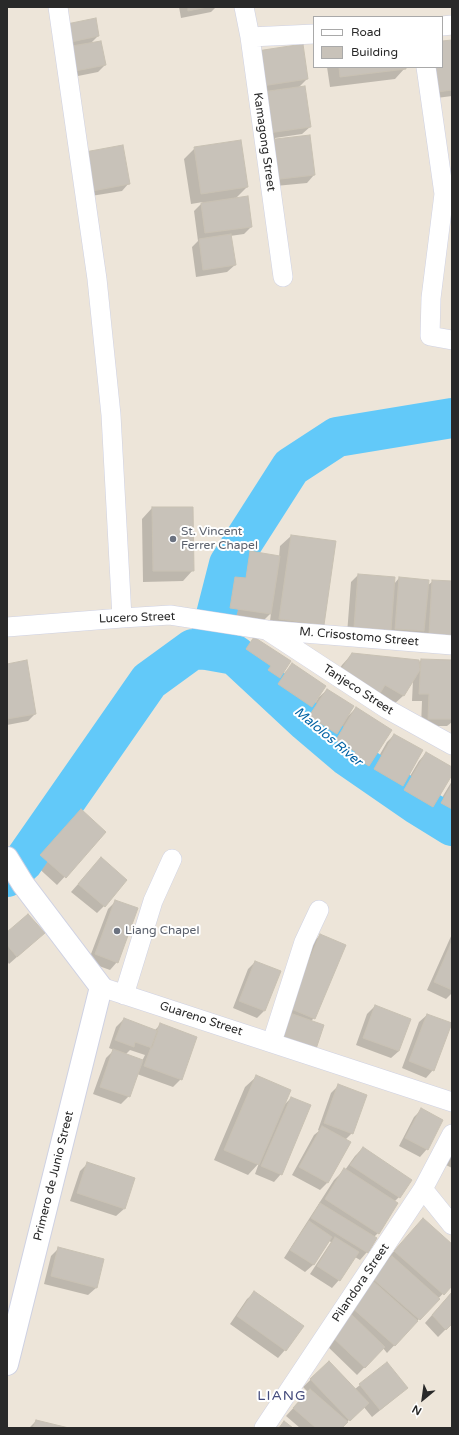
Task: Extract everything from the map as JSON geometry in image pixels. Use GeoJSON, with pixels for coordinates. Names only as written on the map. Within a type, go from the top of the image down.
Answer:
{"type":"FeatureCollection","features":[{"type":"Feature","properties":{"kind":"street"},"geometry":{"type":"LineString","coordinates":[[58,7],[99,294],[111,415],[122,618]]}},
{"type":"Feature","properties":{"kind":"street","name":"Kamagong Street"},"geometry":{"type":"LineString","coordinates":[[244,7],[250,37],[283,277]]}},
{"type":"Feature","properties":{"kind":"street"},"geometry":{"type":"LineString","coordinates":[[250,37],[313,34]]}},
{"type":"Feature","properties":{"kind":"street"},"geometry":{"type":"LineString","coordinates":[[426,68],[448,194],[431,298],[430,336],[452,340]]}},
{"type":"Feature","properties":{"kind":"street","name":"Lucero Street"},"geometry":{"type":"LineString","coordinates":[[7,627],[170,615],[267,630]]}},
{"type":"Feature","properties":{"kind":"street","name":"M. Crisostomo Street"},"geometry":{"type":"LineString","coordinates":[[267,630],[452,645]]}},
{"type":"Feature","properties":{"kind":"street","name":"Tanjeco Street"},"geometry":{"type":"LineString","coordinates":[[267,630],[387,710],[452,745]]}},
{"type":"Feature","properties":{"kind":"street"},"geometry":{"type":"LineString","coordinates":[[7,858],[23,884],[101,987]]}},
{"type":"Feature","properties":{"kind":"street"},"geometry":{"type":"LineString","coordinates":[[124,995],[154,901],[172,859]]}},
{"type":"Feature","properties":{"kind":"street"},"geometry":{"type":"LineString","coordinates":[[272,1042],[304,942],[319,910]]}},
{"type":"Feature","properties":{"kind":"street","name":"Guareno Street"},"geometry":{"type":"LineString","coordinates":[[101,987],[452,1102]]}},
{"type":"Feature","properties":{"kind":"street","name":"Primero de Junio Street"},"geometry":{"type":"LineString","coordinates":[[7,1364],[101,987]]}},
{"type":"Feature","properties":{"kind":"street","name":"Pilandora Street"},"geometry":{"type":"LineString","coordinates":[[264,1428],[423,1189],[452,1134]]}},
{"type":"Feature","properties":{"kind":"street"},"geometry":{"type":"LineString","coordinates":[[423,1189],[452,1225]]}},
{"type":"Feature","properties":{"kind":"building"},"geometry":{"type":"Polygon","coordinates":[[[188,7],[207,7],[188,11],[188,7]]]}},
{"type":"Feature","properties":{"kind":"building"},"geometry":{"type":"Polygon","coordinates":[[[96,18],[99,36],[66,43],[62,25],[96,18]]]}},
{"type":"Feature","properties":{"kind":"building"},"geometry":{"type":"Polygon","coordinates":[[[452,40],[452,90],[437,92],[433,68],[443,68],[443,41],[452,40]]]}},
{"type":"Feature","properties":{"kind":"building"},"geometry":{"type":"Polygon","coordinates":[[[101,41],[106,65],[70,72],[66,47],[101,41]]]}},
{"type":"Feature","properties":{"kind":"building"},"geometry":{"type":"Polygon","coordinates":[[[303,44],[308,79],[262,86],[257,51],[303,44]]]}},
{"type":"Feature","properties":{"kind":"building"},"geometry":{"type":"Polygon","coordinates":[[[339,68],[406,68],[406,69],[340,77],[339,68]]]}},
{"type":"Feature","properties":{"kind":"building"},"geometry":{"type":"Polygon","coordinates":[[[305,86],[311,127],[268,133],[262,92],[305,86]]]}},
{"type":"Feature","properties":{"kind":"building"},"geometry":{"type":"Polygon","coordinates":[[[310,135],[315,175],[272,180],[267,140],[310,135]]]}},
{"type":"Feature","properties":{"kind":"building"},"geometry":{"type":"Polygon","coordinates":[[[241,140],[248,187],[201,194],[194,147],[241,140]]]}},
{"type":"Feature","properties":{"kind":"building"},"geometry":{"type":"Polygon","coordinates":[[[123,145],[130,184],[92,191],[85,152],[123,145]]]}},
{"type":"Feature","properties":{"kind":"building"},"geometry":{"type":"Polygon","coordinates":[[[248,196],[252,227],[205,233],[201,203],[248,196]]]}},
{"type":"Feature","properties":{"kind":"building"},"geometry":{"type":"Polygon","coordinates":[[[231,234],[236,265],[203,270],[199,239],[231,234]]]}},
{"type":"Feature","properties":{"kind":"building","name":"St. Vincent Ferrer Chapel"},"geometry":{"type":"Polygon","coordinates":[[[152,507],[193,507],[194,571],[153,571],[152,507]]]}},
{"type":"Feature","properties":{"kind":"building"},"geometry":{"type":"Polygon","coordinates":[[[291,535],[336,541],[324,625],[279,619],[291,535]]]}},
{"type":"Feature","properties":{"kind":"building"},"geometry":{"type":"Polygon","coordinates":[[[250,551],[280,556],[271,614],[230,608],[235,577],[246,578],[250,551]]]}},
{"type":"Feature","properties":{"kind":"building"},"geometry":{"type":"Polygon","coordinates":[[[358,574],[395,577],[391,630],[354,627],[358,574]]]}},
{"type":"Feature","properties":{"kind":"building"},"geometry":{"type":"Polygon","coordinates":[[[399,577],[429,580],[424,631],[395,629],[399,577]]]}},
{"type":"Feature","properties":{"kind":"building"},"geometry":{"type":"Polygon","coordinates":[[[432,580],[452,581],[452,635],[429,634],[432,580]]]}},
{"type":"Feature","properties":{"kind":"building"},"geometry":{"type":"Polygon","coordinates":[[[254,637],[291,661],[280,678],[268,670],[271,666],[246,649],[254,637]]]}},
{"type":"Feature","properties":{"kind":"building"},"geometry":{"type":"Polygon","coordinates":[[[352,653],[419,660],[420,670],[404,696],[385,685],[379,695],[340,671],[352,653]]]}},
{"type":"Feature","properties":{"kind":"building"},"geometry":{"type":"Polygon","coordinates":[[[421,659],[452,660],[452,719],[428,719],[429,694],[419,694],[421,659]]]}},
{"type":"Feature","properties":{"kind":"building"},"geometry":{"type":"Polygon","coordinates":[[[27,660],[36,714],[7,719],[7,664],[27,660]]]}},
{"type":"Feature","properties":{"kind":"building"},"geometry":{"type":"Polygon","coordinates":[[[292,663],[326,686],[312,707],[278,684],[292,663]]]}},
{"type":"Feature","properties":{"kind":"building"},"geometry":{"type":"Polygon","coordinates":[[[327,689],[354,706],[337,734],[309,716],[327,689]]]}},
{"type":"Feature","properties":{"kind":"building"},"geometry":{"type":"Polygon","coordinates":[[[356,707],[392,730],[369,766],[353,756],[356,752],[336,740],[356,707]]]}},
{"type":"Feature","properties":{"kind":"building"},"geometry":{"type":"Polygon","coordinates":[[[394,734],[423,750],[403,786],[374,769],[394,734]]]}},
{"type":"Feature","properties":{"kind":"building"},"geometry":{"type":"Polygon","coordinates":[[[426,752],[452,767],[452,775],[433,807],[404,790],[426,752]]]}},
{"type":"Feature","properties":{"kind":"building"},"geometry":{"type":"Polygon","coordinates":[[[452,784],[452,809],[441,803],[452,784]]]}},
{"type":"Feature","properties":{"kind":"building"},"geometry":{"type":"Polygon","coordinates":[[[81,809],[106,832],[66,878],[40,855],[81,809]]]}},
{"type":"Feature","properties":{"kind":"building"},"geometry":{"type":"Polygon","coordinates":[[[101,857],[127,880],[105,907],[78,884],[101,857]]]}},
{"type":"Feature","properties":{"kind":"building","name":"Liang Chapel"},"geometry":{"type":"Polygon","coordinates":[[[115,900],[138,908],[118,963],[95,954],[115,900]]]}},
{"type":"Feature","properties":{"kind":"building"},"geometry":{"type":"Polygon","coordinates":[[[28,914],[45,933],[17,957],[7,945],[7,932],[28,914]]]}},
{"type":"Feature","properties":{"kind":"building"},"geometry":{"type":"Polygon","coordinates":[[[320,934],[346,945],[315,1019],[289,1008],[320,934]]]}},
{"type":"Feature","properties":{"kind":"building"},"geometry":{"type":"Polygon","coordinates":[[[452,941],[452,990],[434,982],[452,941]]]}},
{"type":"Feature","properties":{"kind":"building"},"geometry":{"type":"Polygon","coordinates":[[[255,961],[281,971],[265,1011],[239,1001],[255,961]]]}},
{"type":"Feature","properties":{"kind":"building"},"geometry":{"type":"Polygon","coordinates":[[[375,1005],[411,1019],[399,1051],[363,1038],[375,1005]]]}},
{"type":"Feature","properties":{"kind":"building"},"geometry":{"type":"Polygon","coordinates":[[[287,1012],[324,1025],[316,1049],[278,1037],[287,1012]]]}},
{"type":"Feature","properties":{"kind":"building"},"geometry":{"type":"Polygon","coordinates":[[[427,1014],[452,1023],[434,1071],[409,1061],[427,1014]]]}},
{"type":"Feature","properties":{"kind":"building"},"geometry":{"type":"Polygon","coordinates":[[[124,1018],[158,1031],[152,1048],[135,1042],[134,1047],[115,1040],[124,1018]]]}},
{"type":"Feature","properties":{"kind":"building"},"geometry":{"type":"Polygon","coordinates":[[[160,1023],[197,1037],[182,1080],[144,1066],[160,1023]]]}},
{"type":"Feature","properties":{"kind":"building"},"geometry":{"type":"Polygon","coordinates":[[[113,1049],[143,1060],[130,1097],[100,1087],[113,1049]]]}},
{"type":"Feature","properties":{"kind":"building"},"geometry":{"type":"Polygon","coordinates":[[[256,1075],[291,1090],[259,1165],[224,1150],[256,1075]]]}},
{"type":"Feature","properties":{"kind":"building"},"geometry":{"type":"Polygon","coordinates":[[[338,1084],[367,1095],[353,1134],[324,1123],[338,1084]]]}},
{"type":"Feature","properties":{"kind":"building"},"geometry":{"type":"Polygon","coordinates":[[[291,1097],[311,1105],[282,1175],[261,1166],[291,1097]]]}},
{"type":"Feature","properties":{"kind":"building"},"geometry":{"type":"Polygon","coordinates":[[[421,1108],[443,1120],[428,1150],[405,1138],[421,1108]]]}},
{"type":"Feature","properties":{"kind":"building"},"geometry":{"type":"Polygon","coordinates":[[[322,1126],[351,1142],[328,1183],[299,1167],[322,1126]]]}},
{"type":"Feature","properties":{"kind":"building"},"geometry":{"type":"Polygon","coordinates":[[[363,1147],[412,1180],[400,1198],[350,1165],[363,1147]]]}},
{"type":"Feature","properties":{"kind":"building"},"geometry":{"type":"Polygon","coordinates":[[[87,1162],[135,1178],[125,1209],[77,1193],[87,1162]]]}},
{"type":"Feature","properties":{"kind":"building"},"geometry":{"type":"Polygon","coordinates":[[[344,1168],[398,1203],[379,1234],[325,1199],[344,1168]]]}},
{"type":"Feature","properties":{"kind":"building"},"geometry":{"type":"Polygon","coordinates":[[[320,1203],[377,1238],[368,1253],[311,1218],[320,1203]]]}},
{"type":"Feature","properties":{"kind":"building"},"geometry":{"type":"Polygon","coordinates":[[[423,1218],[452,1244],[452,1286],[444,1295],[394,1251],[423,1218]]]}},
{"type":"Feature","properties":{"kind":"building"},"geometry":{"type":"Polygon","coordinates":[[[309,1221],[332,1237],[314,1265],[290,1250],[309,1221]]]}},
{"type":"Feature","properties":{"kind":"building"},"geometry":{"type":"Polygon","coordinates":[[[335,1237],[359,1252],[340,1281],[317,1266],[335,1237]]]}},
{"type":"Feature","properties":{"kind":"building"},"geometry":{"type":"Polygon","coordinates":[[[58,1247],[104,1259],[97,1288],[51,1276],[58,1247]]]}},
{"type":"Feature","properties":{"kind":"building"},"geometry":{"type":"Polygon","coordinates":[[[392,1256],[440,1299],[420,1320],[372,1278],[392,1256]]]}},
{"type":"Feature","properties":{"kind":"building"},"geometry":{"type":"Polygon","coordinates":[[[373,1281],[418,1321],[395,1346],[350,1306],[373,1281]]]}},
{"type":"Feature","properties":{"kind":"building"},"geometry":{"type":"Polygon","coordinates":[[[254,1291],[304,1326],[286,1351],[237,1316],[254,1291]]]}},
{"type":"Feature","properties":{"kind":"building"},"geometry":{"type":"Polygon","coordinates":[[[452,1292],[452,1324],[446,1330],[432,1315],[452,1292]]]}},
{"type":"Feature","properties":{"kind":"building"},"geometry":{"type":"Polygon","coordinates":[[[351,1314],[385,1347],[365,1368],[330,1335],[351,1314]]]}},
{"type":"Feature","properties":{"kind":"building"},"geometry":{"type":"Polygon","coordinates":[[[329,1361],[369,1403],[350,1421],[310,1379],[329,1361]]]}},
{"type":"Feature","properties":{"kind":"building"},"geometry":{"type":"Polygon","coordinates":[[[387,1362],[408,1388],[380,1410],[359,1384],[387,1362]]]}},
{"type":"Feature","properties":{"kind":"building"},"geometry":{"type":"Polygon","coordinates":[[[310,1389],[348,1422],[342,1428],[316,1428],[293,1408],[310,1389]]]}},
{"type":"Feature","properties":{"kind":"building"},"geometry":{"type":"Polygon","coordinates":[[[36,1420],[69,1428],[33,1428],[36,1420]]]}},
{"type":"Feature","properties":{"kind":"building"},"geometry":{"type":"Polygon","coordinates":[[[284,1421],[293,1428],[279,1428],[284,1421]]]}},
{"type":"Feature","properties":{"kind":"waterway"},"geometry":{"type":"LineString","coordinates":[[207,650],[229,564],[291,467],[337,437],[452,418]]}},
{"type":"Feature","properties":{"kind":"waterway","name":"Malolos River"},"geometry":{"type":"LineString","coordinates":[[7,877],[23,862],[149,681],[193,649],[235,655],[307,722],[347,756],[418,805],[452,826]]}},
{"type":"Feature","properties":{"kind":"place","name":"St. Vincent Ferrer Chapel"},"geometry":{"type":"Point","coordinates":[173,539]}},
{"type":"Feature","properties":{"kind":"place","name":"Liang Chapel"},"geometry":{"type":"Point","coordinates":[117,931]}},
{"type":"Feature","properties":{"kind":"district","name":"LIANG"},"geometry":{"type":"Point","coordinates":[282,1396]}}]}
